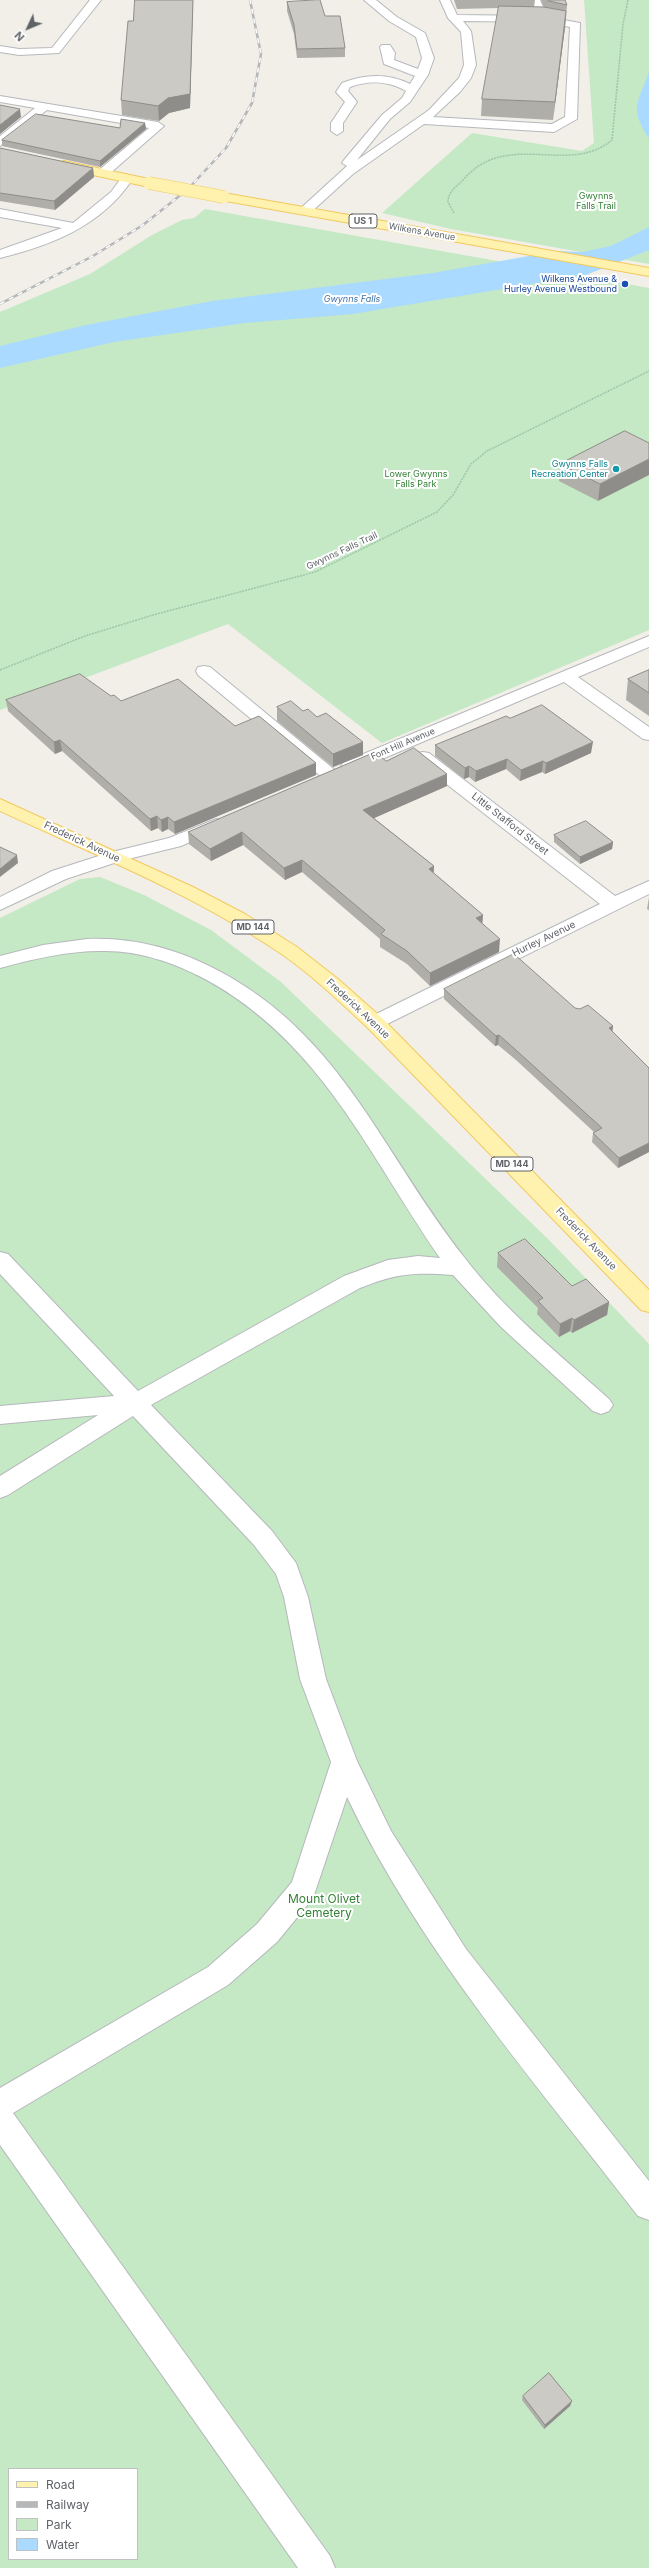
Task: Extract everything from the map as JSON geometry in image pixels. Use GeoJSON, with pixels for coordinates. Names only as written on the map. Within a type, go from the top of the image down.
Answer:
{"type":"FeatureCollection","features":[{"type":"Feature","properties":{"kind":"main road","name":"Wilkens Avenue"},"geometry":{"type":"LineString","coordinates":[[149,183],[53,166],[102,173],[224,197],[644,272]]}},
{"type":"Feature","properties":{"kind":"main road","name":"Frederick Avenue"},"geometry":{"type":"LineString","coordinates":[[0,804],[114,857],[238,918],[277,943],[331,984],[374,1023],[649,1304]]}},
{"type":"Feature","properties":{"kind":"street"},"geometry":{"type":"LineString","coordinates":[[0,49],[19,52],[55,51],[96,0]]}},
{"type":"Feature","properties":{"kind":"street"},"geometry":{"type":"LineString","coordinates":[[349,171],[346,166],[412,90],[422,75],[428,58],[423,38],[369,0]]}},
{"type":"Feature","properties":{"kind":"street"},"geometry":{"type":"LineString","coordinates":[[305,211],[349,171],[423,120],[456,90],[470,65],[466,31],[453,18],[445,0]]}},
{"type":"Feature","properties":{"kind":"street"},"geometry":{"type":"LineString","coordinates":[[535,0],[543,19]]}},
{"type":"Feature","properties":{"kind":"street"},"geometry":{"type":"LineString","coordinates":[[423,120],[554,128],[571,119],[576,25],[543,19],[453,18]]}},
{"type":"Feature","properties":{"kind":"street"},"geometry":{"type":"LineString","coordinates":[[386,47],[390,53],[387,58],[391,64],[422,75]]}},
{"type":"Feature","properties":{"kind":"street"},"geometry":{"type":"LineString","coordinates":[[336,131],[337,123],[350,102],[349,97],[342,92],[346,84],[357,80],[373,79],[397,83],[412,90]]}},
{"type":"Feature","properties":{"kind":"street"},"geometry":{"type":"LineString","coordinates":[[0,99],[158,126],[102,173]]}},
{"type":"Feature","properties":{"kind":"street"},"geometry":{"type":"LineString","coordinates":[[0,142],[44,107]]}},
{"type":"Feature","properties":{"kind":"street"},"geometry":{"type":"LineString","coordinates":[[0,253],[31,245],[76,227],[115,195],[126,180]]}},
{"type":"Feature","properties":{"kind":"street"},"geometry":{"type":"LineString","coordinates":[[0,213],[76,227]]}},
{"type":"Feature","properties":{"kind":"street","name":"Font Hill Avenue"},"geometry":{"type":"LineString","coordinates":[[204,671],[323,778],[649,641]]}},
{"type":"Feature","properties":{"kind":"street"},"geometry":{"type":"LineString","coordinates":[[566,676],[649,735]]}},
{"type":"Feature","properties":{"kind":"street","name":"Little Stafford Street"},"geometry":{"type":"LineString","coordinates":[[405,743],[614,904]]}},
{"type":"Feature","properties":{"kind":"street"},"geometry":{"type":"LineString","coordinates":[[0,904],[59,876],[114,857],[175,842],[232,818]]}},
{"type":"Feature","properties":{"kind":"street","name":"Hurley Avenue"},"geometry":{"type":"LineString","coordinates":[[374,1023],[649,887]]}},
{"type":"Feature","properties":{"kind":"street"},"geometry":{"type":"LineString","coordinates":[[0,962],[73,947],[115,944],[148,950],[219,977],[257,1002],[289,1029],[320,1063],[459,1267],[503,1315],[601,1405]]}},
{"type":"Feature","properties":{"kind":"street"},"geometry":{"type":"LineString","coordinates":[[0,1260],[137,1402],[263,1538],[287,1570],[296,1597],[312,1679],[344,1762],[381,1840],[456,1958],[649,2205]]}},
{"type":"Feature","properties":{"kind":"street"},"geometry":{"type":"LineString","coordinates":[[0,1488],[137,1402],[352,1282],[388,1268],[418,1264],[459,1267]]}},
{"type":"Feature","properties":{"kind":"street"},"geometry":{"type":"LineString","coordinates":[[0,1415],[137,1402]]}},
{"type":"Feature","properties":{"kind":"street"},"geometry":{"type":"LineString","coordinates":[[0,2104],[218,1976],[267,1933],[303,1889],[325,1827],[344,1762]]}},
{"type":"Feature","properties":{"kind":"street"},"geometry":{"type":"LineString","coordinates":[[0,2120],[318,2568]]}},
{"type":"Feature","properties":{"kind":"path","name":"Gwynns Falls Trail"},"geometry":{"type":"LineString","coordinates":[[0,670],[85,636],[145,617],[316,572],[437,512],[453,495],[471,464],[486,451],[649,371]]}},
{"type":"Feature","properties":{"kind":"green space","name":"Gwynns Falls Trail"},"geometry":{"type":"Polygon","coordinates":[[[584,0],[649,0],[649,264],[451,229],[382,213],[472,133],[582,151],[594,143],[584,0]]]}},
{"type":"Feature","properties":{"kind":"green space","name":"Lower Gwynns Falls Park"},"geometry":{"type":"Polygon","coordinates":[[[205,209],[649,288],[649,630],[382,743],[228,624],[0,710],[0,312],[90,274],[152,235],[182,220],[194,218],[205,209]]]}},
{"type":"Feature","properties":{"kind":"green space","name":"Mount Olivet Cemetery"},"geometry":{"type":"Polygon","coordinates":[[[100,877],[144,895],[211,930],[281,982],[549,1240],[649,1344],[649,2568],[0,2568],[0,918],[80,879],[100,877]]]}},
{"type":"Feature","properties":{"kind":"water"},"geometry":{"type":"Polygon","coordinates":[[[649,72],[649,138],[639,119],[637,105],[649,72]]]}},
{"type":"Feature","properties":{"kind":"water","name":"Gwynns Falls"},"geometry":{"type":"Polygon","coordinates":[[[649,227],[649,250],[586,275],[353,314],[245,323],[114,342],[0,368],[0,346],[86,325],[212,301],[433,273],[557,251],[583,252],[611,246],[649,227]]]}},
{"type":"Feature","properties":{"kind":"building"},"geometry":{"type":"Polygon","coordinates":[[[135,0],[193,0],[190,94],[168,98],[158,106],[121,100],[128,21],[133,21],[135,0]]]}},
{"type":"Feature","properties":{"kind":"building"},"geometry":{"type":"Polygon","coordinates":[[[320,0],[325,16],[340,16],[345,48],[297,49],[294,25],[287,2],[320,0]]]}},
{"type":"Feature","properties":{"kind":"building"},"geometry":{"type":"Polygon","coordinates":[[[548,0],[565,0],[567,5],[549,1],[548,0]]]}},
{"type":"Feature","properties":{"kind":"building"},"geometry":{"type":"Polygon","coordinates":[[[499,6],[544,7],[566,11],[555,102],[482,99],[499,6]]]}},
{"type":"Feature","properties":{"kind":"building"},"geometry":{"type":"Polygon","coordinates":[[[0,105],[20,109],[0,125],[0,105]]]}},
{"type":"Feature","properties":{"kind":"building"},"geometry":{"type":"Polygon","coordinates":[[[36,114],[120,128],[121,119],[145,123],[100,161],[2,140],[36,114]]]}},
{"type":"Feature","properties":{"kind":"building"},"geometry":{"type":"Polygon","coordinates":[[[0,148],[93,168],[54,201],[0,193],[0,148]]]}},
{"type":"Feature","properties":{"kind":"building"},"geometry":{"type":"Polygon","coordinates":[[[625,431],[649,443],[649,459],[600,484],[560,464],[625,431]]]}},
{"type":"Feature","properties":{"kind":"building"},"geometry":{"type":"Polygon","coordinates":[[[649,670],[649,693],[628,679],[649,670]]]}},
{"type":"Feature","properties":{"kind":"building"},"geometry":{"type":"Polygon","coordinates":[[[80,674],[111,696],[114,695],[121,701],[178,679],[235,726],[259,716],[316,763],[174,822],[168,817],[161,820],[157,816],[150,819],[60,740],[54,742],[6,700],[80,674]]]}},
{"type":"Feature","properties":{"kind":"building"},"geometry":{"type":"Polygon","coordinates":[[[291,701],[303,711],[308,709],[317,717],[326,713],[363,742],[333,754],[277,707],[291,701]]]}},
{"type":"Feature","properties":{"kind":"building"},"geometry":{"type":"Polygon","coordinates":[[[542,705],[593,742],[546,763],[543,761],[521,770],[507,759],[476,771],[469,766],[465,768],[435,745],[506,716],[510,718],[542,705]]]}},
{"type":"Feature","properties":{"kind":"building"},"geometry":{"type":"Polygon","coordinates":[[[414,748],[447,774],[363,810],[434,866],[429,869],[483,915],[476,918],[500,939],[430,973],[407,951],[381,934],[385,930],[302,860],[284,868],[242,832],[210,849],[188,832],[375,752],[386,761],[414,748]]]}},
{"type":"Feature","properties":{"kind":"building"},"geometry":{"type":"Polygon","coordinates":[[[586,821],[613,842],[580,857],[554,835],[586,821]]]}},
{"type":"Feature","properties":{"kind":"building"},"geometry":{"type":"Polygon","coordinates":[[[0,847],[17,855],[0,869],[0,847]]]}},
{"type":"Feature","properties":{"kind":"building"},"geometry":{"type":"Polygon","coordinates":[[[514,954],[575,1008],[580,1009],[588,1005],[613,1026],[609,1028],[649,1068],[649,1143],[619,1158],[593,1133],[602,1128],[499,1035],[496,1036],[444,989],[514,954]]]}},
{"type":"Feature","properties":{"kind":"building"},"geometry":{"type":"Polygon","coordinates":[[[525,1239],[572,1286],[586,1279],[609,1302],[574,1320],[572,1318],[560,1324],[538,1301],[543,1298],[498,1253],[525,1239]]]}},
{"type":"Feature","properties":{"kind":"building"},"geometry":{"type":"Polygon","coordinates":[[[549,2373],[572,2401],[545,2425],[523,2396],[549,2373]]]}},
{"type":"Feature","properties":{"kind":"railway"},"geometry":{"type":"LineString","coordinates":[[0,304],[93,256],[143,225],[188,189],[226,148],[252,103],[261,54],[250,0]]}},
{"type":"Feature","properties":{"kind":"place","name":"Wilkens Avenue & Hurley Avenue Westbound"},"geometry":{"type":"Point","coordinates":[625,284]}},
{"type":"Feature","properties":{"kind":"place","name":"Gwynns Falls Recreation Center"},"geometry":{"type":"Point","coordinates":[616,469]}}]}
